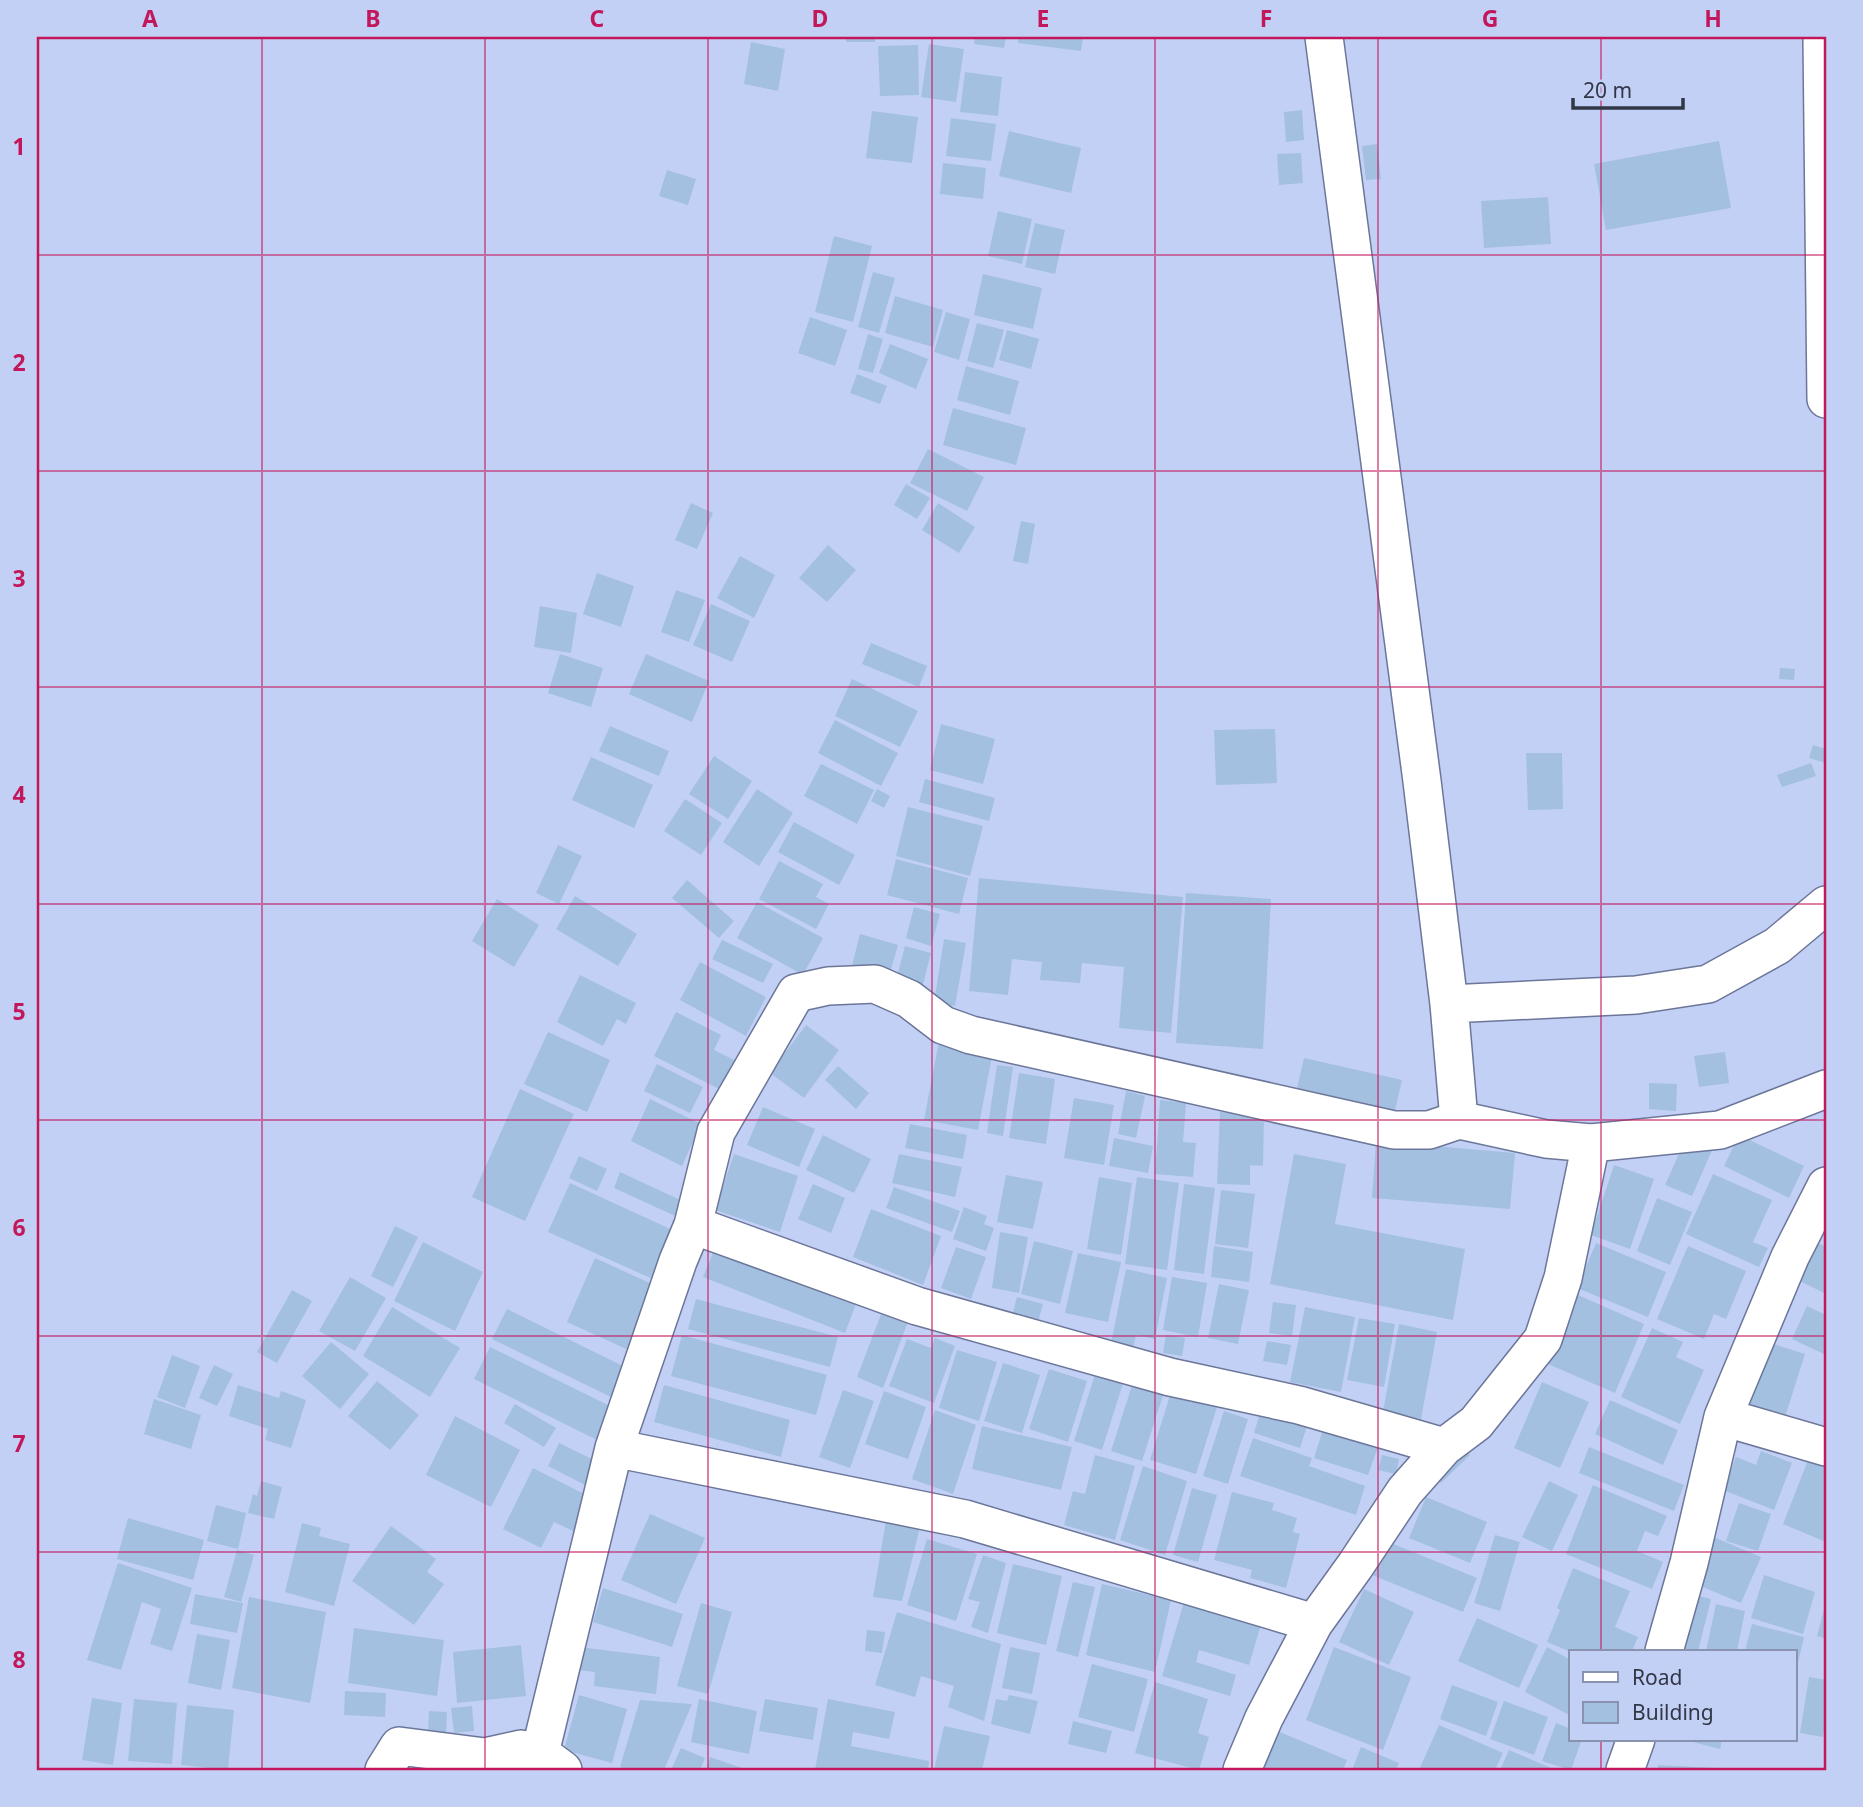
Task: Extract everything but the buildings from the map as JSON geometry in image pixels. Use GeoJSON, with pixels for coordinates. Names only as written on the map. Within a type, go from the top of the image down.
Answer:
{"type":"FeatureCollection","features":[{"type":"Feature","properties":{"kind":"street"},"geometry":{"type":"LineString","coordinates":[[1324,37],[1422,781],[1449,1004],[1459,1120]]}},
{"type":"Feature","properties":{"kind":"street"},"geometry":{"type":"LineString","coordinates":[[1822,37],[1826,399]]}},
{"type":"Feature","properties":{"kind":"street"},"geometry":{"type":"LineString","coordinates":[[1449,1004],[1636,995],[1708,984],[1777,946],[1826,905]]}},
{"type":"Feature","properties":{"kind":"street"},"geometry":{"type":"LineString","coordinates":[[384,1770],[399,1746],[485,1757],[521,1749],[552,1762],[614,1448],[678,1261],[693,1225],[716,1132],[796,993],[828,986],[875,984],[909,999],[943,1026],[971,1035],[1394,1130],[1429,1130],[1459,1120],[1546,1139],[1591,1143],[1720,1130],[1826,1088]]}},
{"type":"Feature","properties":{"kind":"street"},"geometry":{"type":"LineString","coordinates":[[1242,1770],[1264,1718],[1314,1623],[1405,1491],[1444,1447],[1476,1423],[1543,1339],[1563,1278],[1591,1143]]}},
{"type":"Feature","properties":{"kind":"street"},"geometry":{"type":"LineString","coordinates":[[1664,1650],[1689,1563],[1723,1418],[1790,1256],[1826,1186]]}},
{"type":"Feature","properties":{"kind":"street"},"geometry":{"type":"LineString","coordinates":[[693,1225],[917,1306],[1170,1377],[1299,1405],[1444,1447]]}},
{"type":"Feature","properties":{"kind":"street"},"geometry":{"type":"LineString","coordinates":[[1723,1418],[1826,1447]]}},
{"type":"Feature","properties":{"kind":"street"},"geometry":{"type":"LineString","coordinates":[[614,1448],[965,1519],[1314,1623]]}},
{"type":"Feature","properties":{"kind":"street"},"geometry":{"type":"LineString","coordinates":[[1625,1770],[1635,1741]]}}]}
